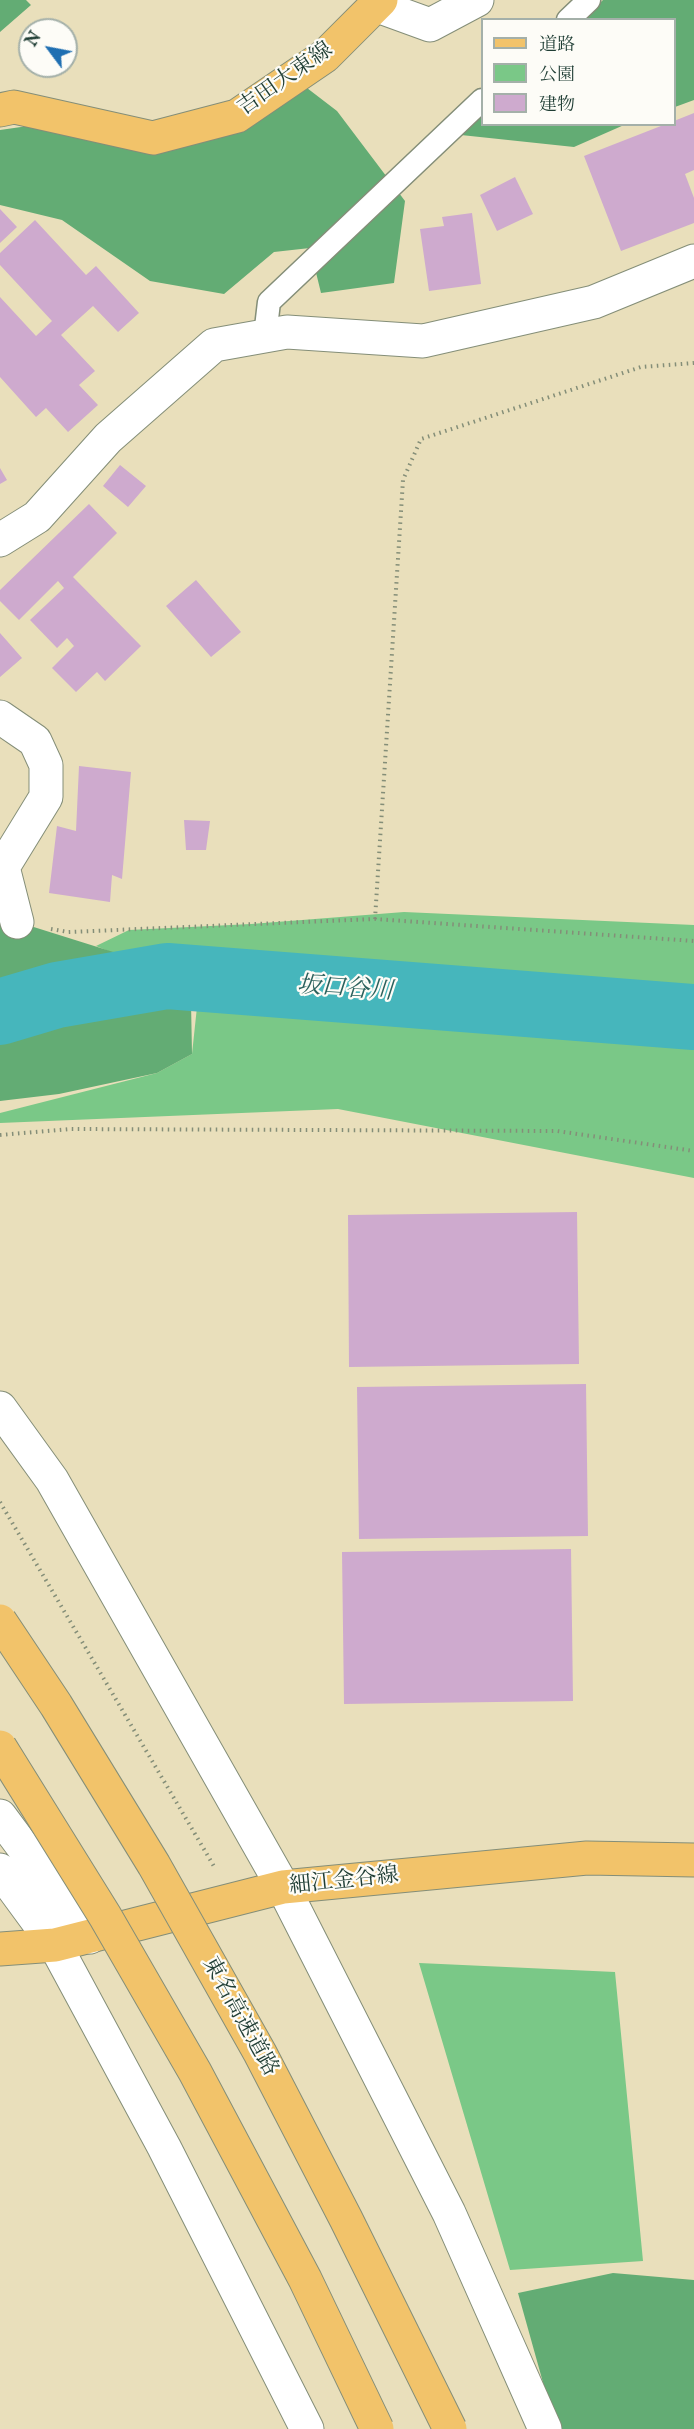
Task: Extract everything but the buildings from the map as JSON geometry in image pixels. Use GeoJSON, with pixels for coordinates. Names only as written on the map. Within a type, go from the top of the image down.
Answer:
{"type":"FeatureCollection","features":[{"type":"Feature","properties":{"kind":"main road","name":"吉田大東線"},"geometry":{"type":"LineString","coordinates":[[0,110],[14,106],[153,138],[237,116],[326,56],[378,3]]}},
{"type":"Feature","properties":{"kind":"main road","name":"東名高速道路"},"geometry":{"type":"LineString","coordinates":[[0,1621],[56,1705],[154,1865],[260,2053],[346,2219],[450,2429]]}},
{"type":"Feature","properties":{"kind":"main road"},"geometry":{"type":"LineString","coordinates":[[0,1747],[105,1916],[195,2072],[305,2279],[377,2429]]}},
{"type":"Feature","properties":{"kind":"main road","name":"細江金谷線"},"geometry":{"type":"LineString","coordinates":[[0,1949],[55,1945],[283,1887],[587,1858],[694,1860]]}},
{"type":"Feature","properties":{"kind":"street"},"geometry":{"type":"LineString","coordinates":[[378,3],[430,25],[477,0]]}},
{"type":"Feature","properties":{"kind":"street"},"geometry":{"type":"LineString","coordinates":[[0,540],[37,517],[108,438],[214,345],[287,332],[423,341],[594,302],[694,261]]}},
{"type":"Feature","properties":{"kind":"street"},"geometry":{"type":"LineString","coordinates":[[0,717],[35,741],[46,765],[46,797],[3,867],[17,922]]}},
{"type":"Feature","properties":{"kind":"street"},"geometry":{"type":"LineString","coordinates":[[0,1408],[52,1480],[283,1887],[448,2213],[545,2429]]}},
{"type":"Feature","properties":{"kind":"street"},"geometry":{"type":"LineString","coordinates":[[0,1816],[90,1937]]}},
{"type":"Feature","properties":{"kind":"street"},"geometry":{"type":"LineString","coordinates":[[0,1870],[55,1945],[164,2147],[307,2429]]}},
{"type":"Feature","properties":{"kind":"lane"},"geometry":{"type":"LineString","coordinates":[[570,18],[589,0]]}},
{"type":"Feature","properties":{"kind":"lane"},"geometry":{"type":"LineString","coordinates":[[265,336],[269,302],[481,102]]}},
{"type":"Feature","properties":{"kind":"path"},"geometry":{"type":"LineString","coordinates":[[375,919],[403,480],[421,439],[641,367],[694,363]]}},
{"type":"Feature","properties":{"kind":"path"},"geometry":{"type":"LineString","coordinates":[[17,922],[68,932],[375,919],[694,941]]}},
{"type":"Feature","properties":{"kind":"path"},"geometry":{"type":"LineString","coordinates":[[0,1135],[72,1129],[557,1131],[694,1151]]}},
{"type":"Feature","properties":{"kind":"path"},"geometry":{"type":"LineString","coordinates":[[0,1502],[234,1900]]}},
{"type":"Feature","properties":{"kind":"green space"},"geometry":{"type":"Polygon","coordinates":[[[0,0],[26,0],[31,5],[0,32],[0,0]]]}},
{"type":"Feature","properties":{"kind":"green space"},"geometry":{"type":"Polygon","coordinates":[[[603,0],[694,0],[694,100],[676,107],[676,18],[584,18],[603,0]]]}},
{"type":"Feature","properties":{"kind":"green space"},"geometry":{"type":"Polygon","coordinates":[[[307,88],[337,111],[405,201],[394,283],[321,293],[310,248],[274,252],[224,294],[150,281],[62,220],[0,205],[0,130],[35,125],[153,138],[307,88]]]}},
{"type":"Feature","properties":{"kind":"green space"},"geometry":{"type":"Polygon","coordinates":[[[481,115],[481,126],[622,126],[574,147],[461,135],[481,115]]]}},
{"type":"Feature","properties":{"kind":"green space"},"geometry":{"type":"Polygon","coordinates":[[[0,911],[5,918],[142,961],[191,1002],[192,1054],[157,1073],[59,1094],[0,1101],[0,911]]]}},
{"type":"Feature","properties":{"kind":"green space"},"geometry":{"type":"Polygon","coordinates":[[[404,912],[694,925],[694,1178],[338,1109],[0,1123],[0,1113],[157,1073],[192,1054],[199,988],[96,946],[129,930],[251,924],[404,912]]]}},
{"type":"Feature","properties":{"kind":"green space"},"geometry":{"type":"Polygon","coordinates":[[[419,1963],[615,1972],[643,2261],[510,2270],[419,1963]]]}},
{"type":"Feature","properties":{"kind":"green space"},"geometry":{"type":"Polygon","coordinates":[[[613,2273],[694,2280],[694,2429],[556,2429],[518,2293],[613,2273]]]}},
{"type":"Feature","properties":{"kind":"waterway","name":"坂口谷川"},"geometry":{"type":"LineString","coordinates":[[0,1012],[57,995],[167,976],[694,1017]]}}]}
